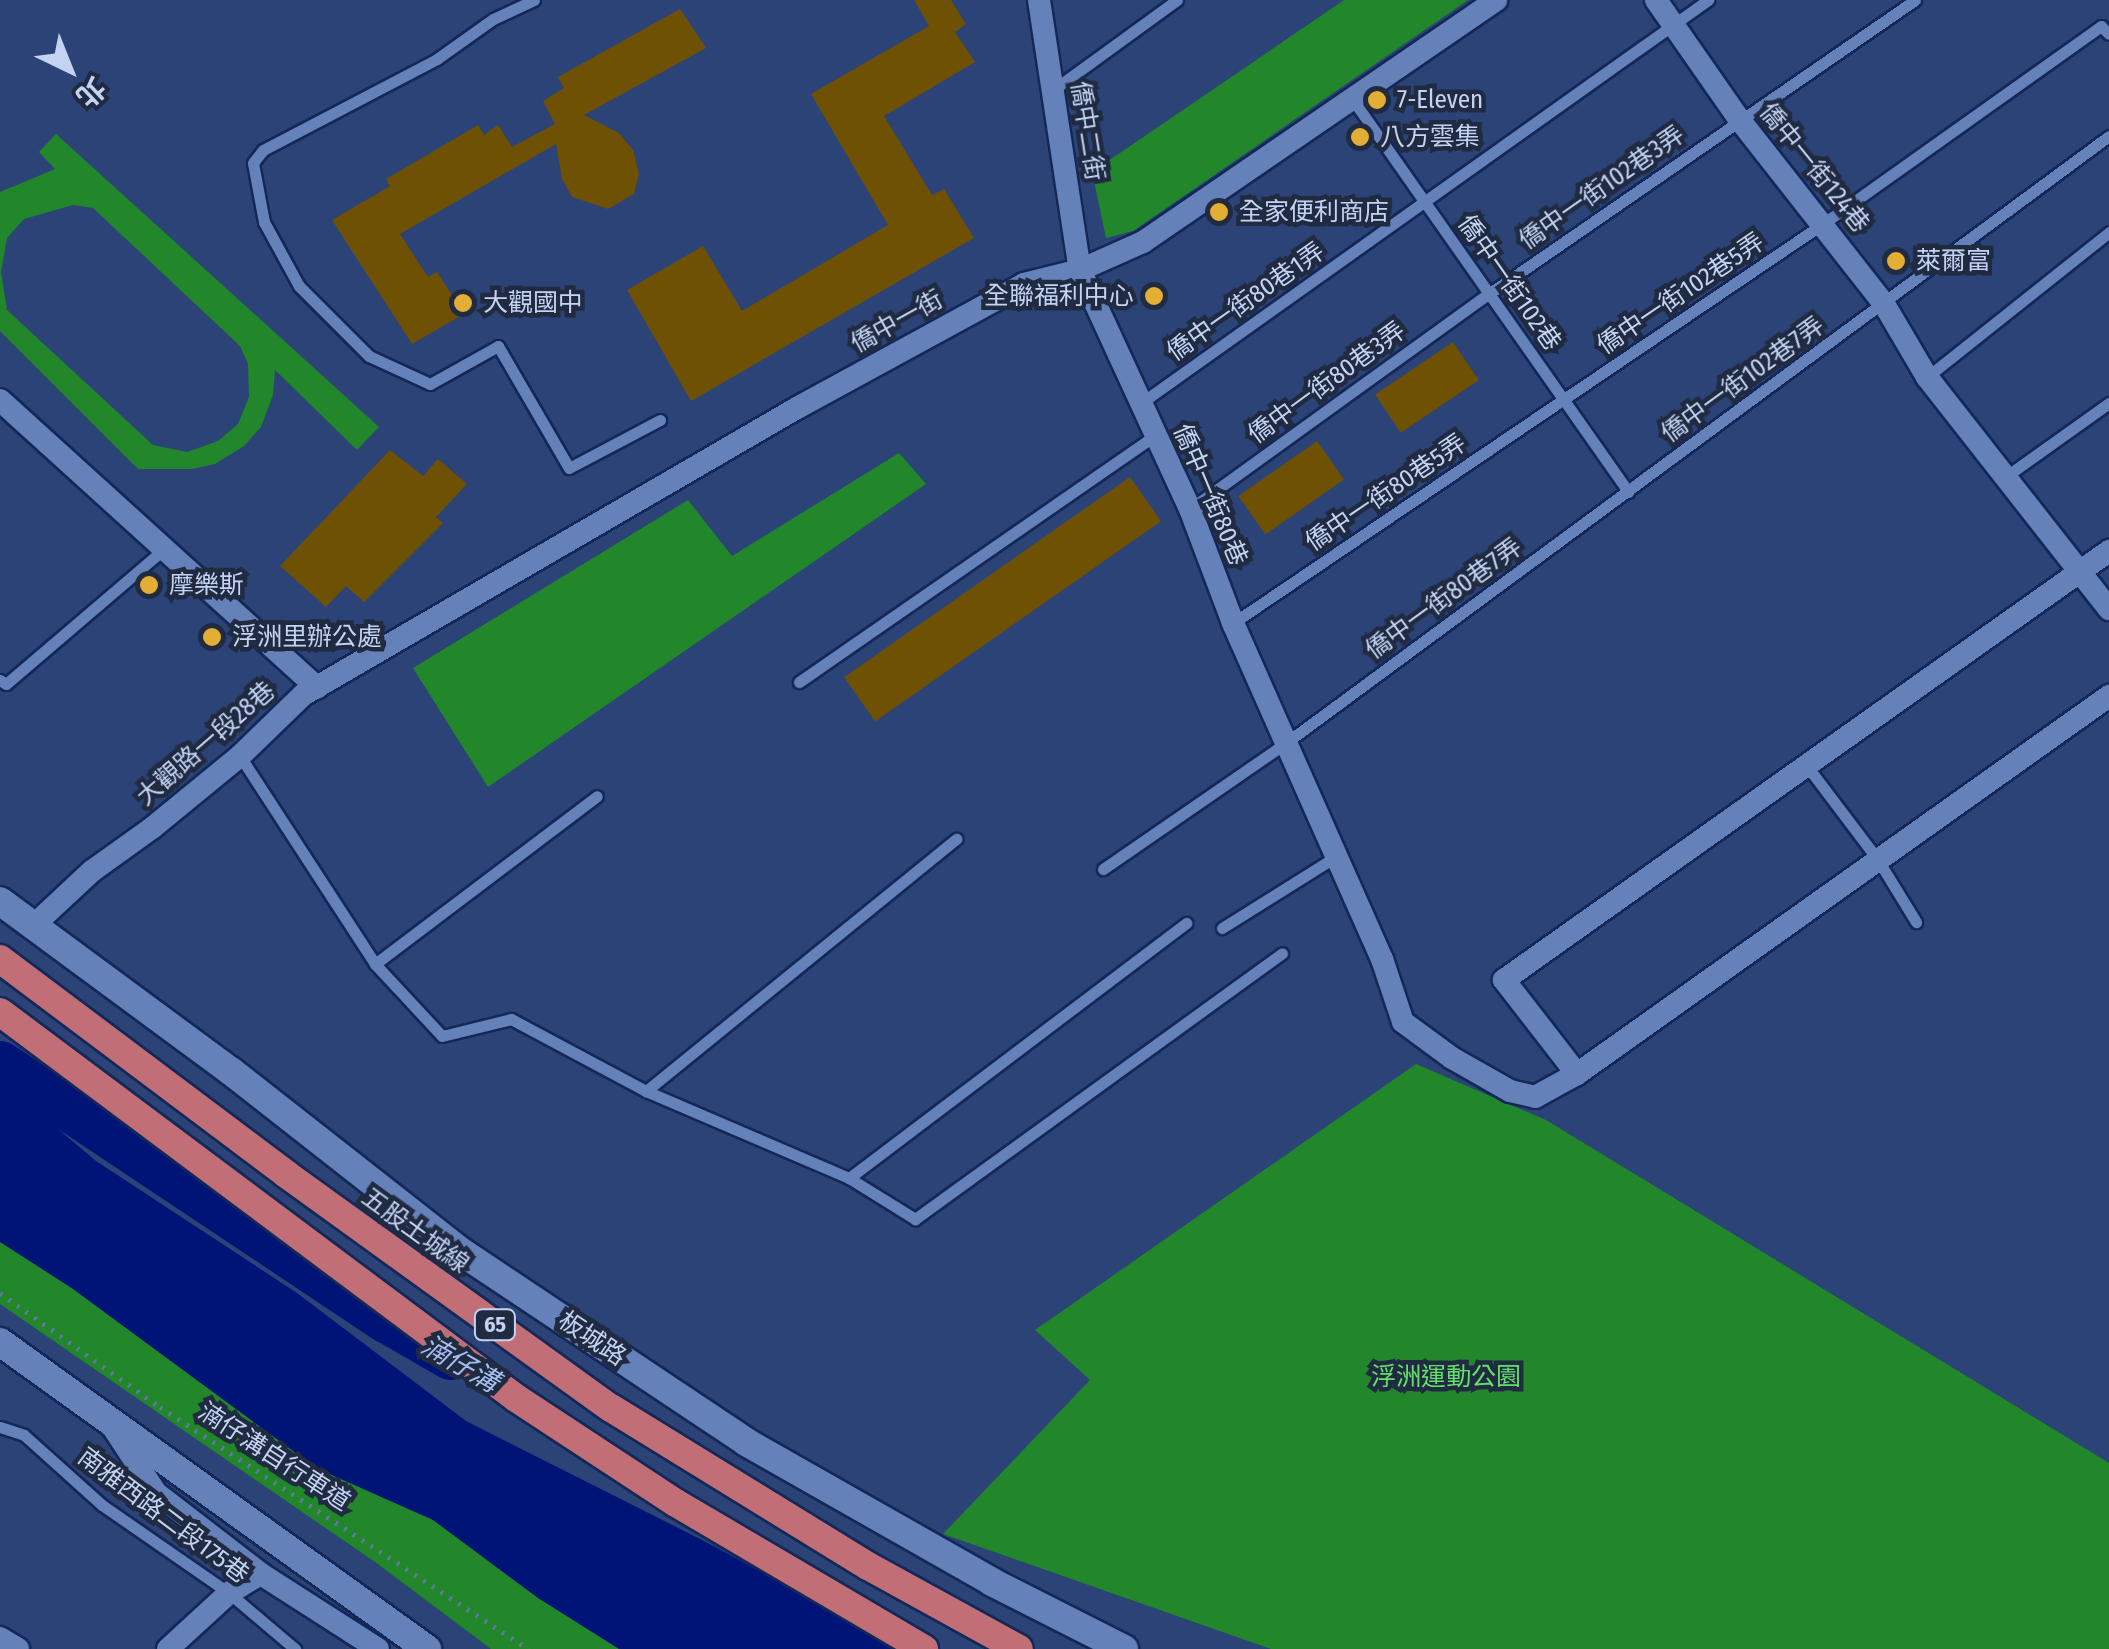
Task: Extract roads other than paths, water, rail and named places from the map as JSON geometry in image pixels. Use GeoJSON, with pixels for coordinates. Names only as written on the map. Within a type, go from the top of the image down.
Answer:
{"type":"FeatureCollection","features":[{"type":"Feature","properties":{"kind":"highway","name":"五股土城線"},"geometry":{"type":"LineString","coordinates":[[0,959],[316,1196],[611,1408],[852,1557],[1019,1649]]}},
{"type":"Feature","properties":{"kind":"highway","name":"65"},"geometry":{"type":"LineString","coordinates":[[0,1012],[516,1398],[676,1503],[924,1649]]}},
{"type":"Feature","properties":{"kind":"street","name":"僑中二街"},"geometry":{"type":"LineString","coordinates":[[1039,0],[1080,270]]}},
{"type":"Feature","properties":{"kind":"street","name":"僑中一街"},"geometry":{"type":"LineString","coordinates":[[317,688],[782,417],[1024,284],[1080,270],[1157,232],[1496,0]]}},
{"type":"Feature","properties":{"kind":"street","name":"僑中一街124巷"},"geometry":{"type":"LineString","coordinates":[[1656,0],[1739,119],[1884,304],[1927,376],[2109,609]]}},
{"type":"Feature","properties":{"kind":"street","name":"僑中一街80巷"},"geometry":{"type":"LineString","coordinates":[[1080,270],[1190,508],[1233,623],[1382,959],[1403,1022],[1452,1058],[1510,1090],[1535,1097],[1577,1074],[2109,696]]}},
{"type":"Feature","properties":{"kind":"street","name":"大觀路一段28巷"},"geometry":{"type":"LineString","coordinates":[[0,400],[317,688],[152,828],[92,871],[34,925]]}},
{"type":"Feature","properties":{"kind":"street"},"geometry":{"type":"LineString","coordinates":[[1577,1074],[1504,980],[1806,764],[2082,574],[2109,551]]}},
{"type":"Feature","properties":{"kind":"street","name":"板城路"},"geometry":{"type":"LineString","coordinates":[[0,902],[463,1253],[746,1442],[992,1582],[1124,1649]]}},
{"type":"Feature","properties":{"kind":"street"},"geometry":{"type":"LineString","coordinates":[[0,1342],[427,1649]]}},
{"type":"Feature","properties":{"kind":"street"},"geometry":{"type":"LineString","coordinates":[[104,1415],[156,1493],[261,1574],[378,1649]]}},
{"type":"Feature","properties":{"kind":"street"},"geometry":{"type":"LineString","coordinates":[[168,1649],[228,1593],[261,1574]]}},
{"type":"Feature","properties":{"kind":"street"},"geometry":{"type":"LineString","coordinates":[[0,1638],[18,1649]]}},
{"type":"Feature","properties":{"kind":"lane"},"geometry":{"type":"LineString","coordinates":[[534,0],[494,19],[437,59],[263,150],[253,163],[264,222],[298,286],[369,356],[430,384],[498,346],[569,468],[660,420]]}},
{"type":"Feature","properties":{"kind":"lane"},"geometry":{"type":"LineString","coordinates":[[1053,90],[1178,0]]}},
{"type":"Feature","properties":{"kind":"lane","name":"僑中一街80巷1弄"},"geometry":{"type":"LineString","coordinates":[[1141,404],[1708,0]]}},
{"type":"Feature","properties":{"kind":"lane","name":"僑中一街102巷3弄"},"geometry":{"type":"LineString","coordinates":[[1490,294],[1915,0]]}},
{"type":"Feature","properties":{"kind":"lane","name":"僑中一街102巷5弄"},"geometry":{"type":"LineString","coordinates":[[1564,401],[2102,26],[2109,34]]}},
{"type":"Feature","properties":{"kind":"lane","name":"僑中一街102巷"},"geometry":{"type":"LineString","coordinates":[[1353,100],[1628,492]]}},
{"type":"Feature","properties":{"kind":"lane","name":"僑中一街102巷7弄"},"geometry":{"type":"LineString","coordinates":[[1628,492],[2109,136]]}},
{"type":"Feature","properties":{"kind":"lane"},"geometry":{"type":"LineString","coordinates":[[1927,376],[2109,232]]}},
{"type":"Feature","properties":{"kind":"lane","name":"僑中一街80巷3弄"},"geometry":{"type":"LineString","coordinates":[[1190,508],[1490,294]]}},
{"type":"Feature","properties":{"kind":"lane","name":"僑中一街80巷5弄"},"geometry":{"type":"LineString","coordinates":[[1233,623],[1564,401]]}},
{"type":"Feature","properties":{"kind":"lane"},"geometry":{"type":"LineString","coordinates":[[2008,475],[2109,403]]}},
{"type":"Feature","properties":{"kind":"lane"},"geometry":{"type":"LineString","coordinates":[[799,682],[1156,435]]}},
{"type":"Feature","properties":{"kind":"lane","name":"僑中一街80巷7弄"},"geometry":{"type":"LineString","coordinates":[[1103,869],[1287,742],[1628,492]]}},
{"type":"Feature","properties":{"kind":"lane"},"geometry":{"type":"LineString","coordinates":[[0,680],[6,684],[164,549]]}},
{"type":"Feature","properties":{"kind":"lane"},"geometry":{"type":"LineString","coordinates":[[240,756],[375,964],[442,1036],[511,1019],[646,1091],[849,1178],[915,1219],[1282,953]]}},
{"type":"Feature","properties":{"kind":"lane"},"geometry":{"type":"LineString","coordinates":[[1806,764],[1878,860],[1916,922]]}},
{"type":"Feature","properties":{"kind":"lane"},"geometry":{"type":"LineString","coordinates":[[375,964],[597,796]]}},
{"type":"Feature","properties":{"kind":"lane"},"geometry":{"type":"LineString","coordinates":[[646,1091],[956,839]]}},
{"type":"Feature","properties":{"kind":"lane"},"geometry":{"type":"LineString","coordinates":[[1222,928],[1337,856]]}},
{"type":"Feature","properties":{"kind":"lane"},"geometry":{"type":"LineString","coordinates":[[849,1178],[1186,923]]}},
{"type":"Feature","properties":{"kind":"lane","name":"南雅西路二段175巷"},"geometry":{"type":"LineString","coordinates":[[0,1426],[24,1435],[102,1505],[228,1593],[295,1649]]}},
{"type":"Feature","properties":{"kind":"waterway","name":"湳仔溝"},"geometry":{"type":"LineString","coordinates":[[0,1063],[386,1320],[450,1357]]}},
{"type":"Feature","properties":{"kind":"place","name":"7-Eleven"},"geometry":{"type":"Point","coordinates":[1377,100]}},
{"type":"Feature","properties":{"kind":"place","name":"八方雲集"},"geometry":{"type":"Point","coordinates":[1360,137]}},
{"type":"Feature","properties":{"kind":"place","name":"全家便利商店"},"geometry":{"type":"Point","coordinates":[1219,212]}},
{"type":"Feature","properties":{"kind":"place","name":"萊爾富"},"geometry":{"type":"Point","coordinates":[1896,261]}},
{"type":"Feature","properties":{"kind":"place","name":"全聯福利中心"},"geometry":{"type":"Point","coordinates":[1154,296]}},
{"type":"Feature","properties":{"kind":"place","name":"大觀國中"},"geometry":{"type":"Point","coordinates":[463,303]}},
{"type":"Feature","properties":{"kind":"place","name":"摩樂斯"},"geometry":{"type":"Point","coordinates":[149,585]}},
{"type":"Feature","properties":{"kind":"place","name":"浮洲里辦公處"},"geometry":{"type":"Point","coordinates":[212,637]}},
{"type":"Feature","properties":{"kind":"park label","name":"浮洲運動公園"},"geometry":{"type":"Point","coordinates":[1446,1377]}}]}
